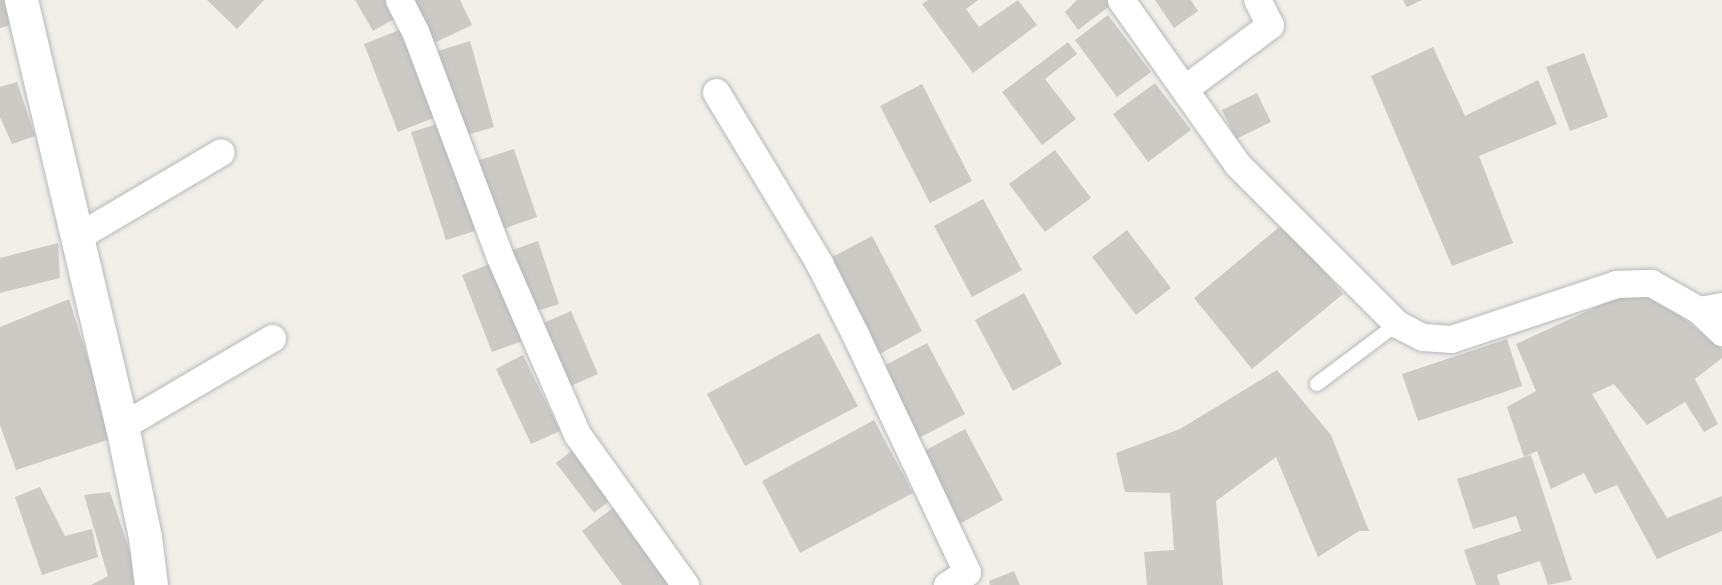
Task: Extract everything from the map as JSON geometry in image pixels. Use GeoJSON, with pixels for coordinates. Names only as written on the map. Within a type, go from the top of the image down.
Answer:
{"type":"FeatureCollection","features":[{"type":"Feature","properties":{"kind":"street"},"geometry":{"type":"LineString","coordinates":[[21,0],[75,238],[122,426],[151,585]]}},
{"type":"Feature","properties":{"kind":"street"},"geometry":{"type":"LineString","coordinates":[[399,0],[415,31],[504,267],[577,434],[685,585]]}},
{"type":"Feature","properties":{"kind":"street"},"geometry":{"type":"LineString","coordinates":[[1121,0],[1237,164],[1397,324],[1423,337],[1451,339],[1616,284],[1651,283],[1710,308],[1722,332]]}},
{"type":"Feature","properties":{"kind":"street"},"geometry":{"type":"LineString","coordinates":[[1184,88],[1270,25],[1257,0]]}},
{"type":"Feature","properties":{"kind":"street"},"geometry":{"type":"LineString","coordinates":[[716,92],[819,263],[871,366],[967,572],[947,585]]}},
{"type":"Feature","properties":{"kind":"street"},"geometry":{"type":"LineString","coordinates":[[75,238],[221,152]]}},
{"type":"Feature","properties":{"kind":"street"},"geometry":{"type":"LineString","coordinates":[[122,426],[272,338]]}},
{"type":"Feature","properties":{"kind":"lane"},"geometry":{"type":"LineString","coordinates":[[1317,384],[1397,324]]}},
{"type":"Feature","properties":{"kind":"building"},"geometry":{"type":"Polygon","coordinates":[[[0,0],[5,0],[10,25],[0,28],[0,0]]]}},
{"type":"Feature","properties":{"kind":"building"},"geometry":{"type":"Polygon","coordinates":[[[207,0],[264,0],[237,29],[207,0]]]}},
{"type":"Feature","properties":{"kind":"building"},"geometry":{"type":"Polygon","coordinates":[[[355,0],[385,0],[396,18],[373,31],[355,0]]]}},
{"type":"Feature","properties":{"kind":"building"},"geometry":{"type":"Polygon","coordinates":[[[414,0],[460,0],[472,25],[434,43],[414,0]]]}},
{"type":"Feature","properties":{"kind":"building"},"geometry":{"type":"Polygon","coordinates":[[[928,0],[978,0],[966,9],[979,27],[1018,0],[1037,25],[973,73],[922,4],[928,0]]]}},
{"type":"Feature","properties":{"kind":"building"},"geometry":{"type":"Polygon","coordinates":[[[1077,0],[1107,0],[1111,5],[1078,30],[1065,12],[1077,0]]]}},
{"type":"Feature","properties":{"kind":"building"},"geometry":{"type":"Polygon","coordinates":[[[1155,0],[1191,0],[1198,11],[1174,28],[1155,0]]]}},
{"type":"Feature","properties":{"kind":"building"},"geometry":{"type":"Polygon","coordinates":[[[1403,0],[1422,0],[1407,7],[1403,0]]]}},
{"type":"Feature","properties":{"kind":"building"},"geometry":{"type":"Polygon","coordinates":[[[1108,15],[1151,72],[1117,97],[1075,40],[1108,15]]]}},
{"type":"Feature","properties":{"kind":"building"},"geometry":{"type":"Polygon","coordinates":[[[402,29],[436,117],[398,132],[364,44],[402,29]]]}},
{"type":"Feature","properties":{"kind":"building"},"geometry":{"type":"Polygon","coordinates":[[[470,41],[494,127],[463,136],[438,51],[470,41]]]}},
{"type":"Feature","properties":{"kind":"building"},"geometry":{"type":"Polygon","coordinates":[[[1068,42],[1077,54],[1045,79],[1076,119],[1042,145],[1002,92],[1068,42]]]}},
{"type":"Feature","properties":{"kind":"building"},"geometry":{"type":"Polygon","coordinates":[[[1433,47],[1465,116],[1538,80],[1557,124],[1479,156],[1513,243],[1452,266],[1371,76],[1433,47]]]}},
{"type":"Feature","properties":{"kind":"building"},"geometry":{"type":"Polygon","coordinates":[[[1584,53],[1608,117],[1570,131],[1546,67],[1584,53]]]}},
{"type":"Feature","properties":{"kind":"building"},"geometry":{"type":"Polygon","coordinates":[[[17,82],[35,136],[12,144],[0,117],[0,87],[17,82]]]}},
{"type":"Feature","properties":{"kind":"building"},"geometry":{"type":"Polygon","coordinates":[[[1155,83],[1191,130],[1148,162],[1113,114],[1155,83]]]}},
{"type":"Feature","properties":{"kind":"building"},"geometry":{"type":"Polygon","coordinates":[[[922,84],[972,181],[930,203],[880,106],[922,84]]]}},
{"type":"Feature","properties":{"kind":"building"},"geometry":{"type":"Polygon","coordinates":[[[1257,93],[1271,122],[1236,139],[1222,110],[1257,93]]]}},
{"type":"Feature","properties":{"kind":"building"},"geometry":{"type":"Polygon","coordinates":[[[441,123],[475,231],[446,240],[411,132],[441,123]]]}},
{"type":"Feature","properties":{"kind":"building"},"geometry":{"type":"Polygon","coordinates":[[[514,149],[537,217],[497,231],[474,162],[514,149]]]}},
{"type":"Feature","properties":{"kind":"building"},"geometry":{"type":"Polygon","coordinates":[[[1055,150],[1091,198],[1045,232],[1009,184],[1055,150]]]}},
{"type":"Feature","properties":{"kind":"building"},"geometry":{"type":"Polygon","coordinates":[[[983,199],[1022,270],[972,297],[934,226],[983,199]]]}},
{"type":"Feature","properties":{"kind":"building"},"geometry":{"type":"Polygon","coordinates":[[[1284,223],[1343,294],[1252,369],[1194,298],[1284,223]]]}},
{"type":"Feature","properties":{"kind":"building"},"geometry":{"type":"Polygon","coordinates":[[[1127,230],[1171,288],[1136,315],[1092,257],[1127,230]]]}},
{"type":"Feature","properties":{"kind":"building"},"geometry":{"type":"Polygon","coordinates":[[[872,236],[922,331],[876,356],[825,261],[872,236]]]}},
{"type":"Feature","properties":{"kind":"building"},"geometry":{"type":"Polygon","coordinates":[[[538,241],[559,304],[531,313],[510,251],[538,241]]]}},
{"type":"Feature","properties":{"kind":"building"},"geometry":{"type":"Polygon","coordinates":[[[58,243],[60,278],[0,293],[0,258],[58,243]]]}},
{"type":"Feature","properties":{"kind":"building"},"geometry":{"type":"Polygon","coordinates":[[[495,262],[525,340],[492,352],[462,275],[495,262]]]}},
{"type":"Feature","properties":{"kind":"building"},"geometry":{"type":"Polygon","coordinates":[[[1631,291],[1654,295],[1722,349],[1722,358],[1695,379],[1718,424],[1704,432],[1685,402],[1647,425],[1614,384],[1592,394],[1667,518],[1722,496],[1722,531],[1657,559],[1617,485],[1595,494],[1584,473],[1551,489],[1537,451],[1524,457],[1507,407],[1536,391],[1516,344],[1631,291]]]}},
{"type":"Feature","properties":{"kind":"building"},"geometry":{"type":"Polygon","coordinates":[[[1024,293],[1062,364],[1013,391],[975,320],[1024,293]]]}},
{"type":"Feature","properties":{"kind":"building"},"geometry":{"type":"Polygon","coordinates":[[[69,299],[113,438],[16,470],[0,425],[0,327],[69,299]]]}},
{"type":"Feature","properties":{"kind":"building"},"geometry":{"type":"Polygon","coordinates":[[[571,311],[598,374],[566,388],[539,325],[571,311]]]}},
{"type":"Feature","properties":{"kind":"building"},"geometry":{"type":"Polygon","coordinates":[[[819,333],[858,406],[745,466],[707,394],[819,333]]]}},
{"type":"Feature","properties":{"kind":"building"},"geometry":{"type":"Polygon","coordinates":[[[1507,339],[1522,386],[1418,421],[1402,374],[1507,339]]]}},
{"type":"Feature","properties":{"kind":"building"},"geometry":{"type":"Polygon","coordinates":[[[927,343],[965,414],[915,440],[878,369],[927,343]]]}},
{"type":"Feature","properties":{"kind":"building"},"geometry":{"type":"Polygon","coordinates":[[[523,355],[560,431],[531,444],[496,369],[523,355]]]}},
{"type":"Feature","properties":{"kind":"building"},"geometry":{"type":"Polygon","coordinates":[[[1277,370],[1331,435],[1369,531],[1359,531],[1318,557],[1276,457],[1216,501],[1223,585],[1147,585],[1144,552],[1174,550],[1170,493],[1125,492],[1116,453],[1180,429],[1277,370]]]}},
{"type":"Feature","properties":{"kind":"building"},"geometry":{"type":"Polygon","coordinates":[[[874,420],[913,493],[800,553],[762,481],[874,420]]]}},
{"type":"Feature","properties":{"kind":"building"},"geometry":{"type":"Polygon","coordinates":[[[965,429],[1003,500],[954,527],[915,456],[965,429]]]}},
{"type":"Feature","properties":{"kind":"building"},"geometry":{"type":"Polygon","coordinates":[[[579,445],[617,495],[594,513],[556,463],[579,445]]]}},
{"type":"Feature","properties":{"kind":"building"},"geometry":{"type":"Polygon","coordinates":[[[1531,455],[1572,580],[1548,585],[1540,561],[1497,575],[1500,585],[1476,585],[1464,550],[1521,531],[1516,516],[1473,529],[1457,479],[1531,455]]]}},
{"type":"Feature","properties":{"kind":"building"},"geometry":{"type":"Polygon","coordinates":[[[40,487],[65,536],[92,529],[98,557],[42,575],[15,497],[40,487]]]}},
{"type":"Feature","properties":{"kind":"building"},"geometry":{"type":"Polygon","coordinates":[[[110,492],[141,585],[91,585],[108,576],[84,495],[110,492]]]}},
{"type":"Feature","properties":{"kind":"building"},"geometry":{"type":"Polygon","coordinates":[[[621,502],[681,585],[622,585],[582,531],[621,502]]]}},
{"type":"Feature","properties":{"kind":"building"},"geometry":{"type":"Polygon","coordinates":[[[1014,571],[1020,585],[990,585],[989,581],[1014,571]]]}}]}
